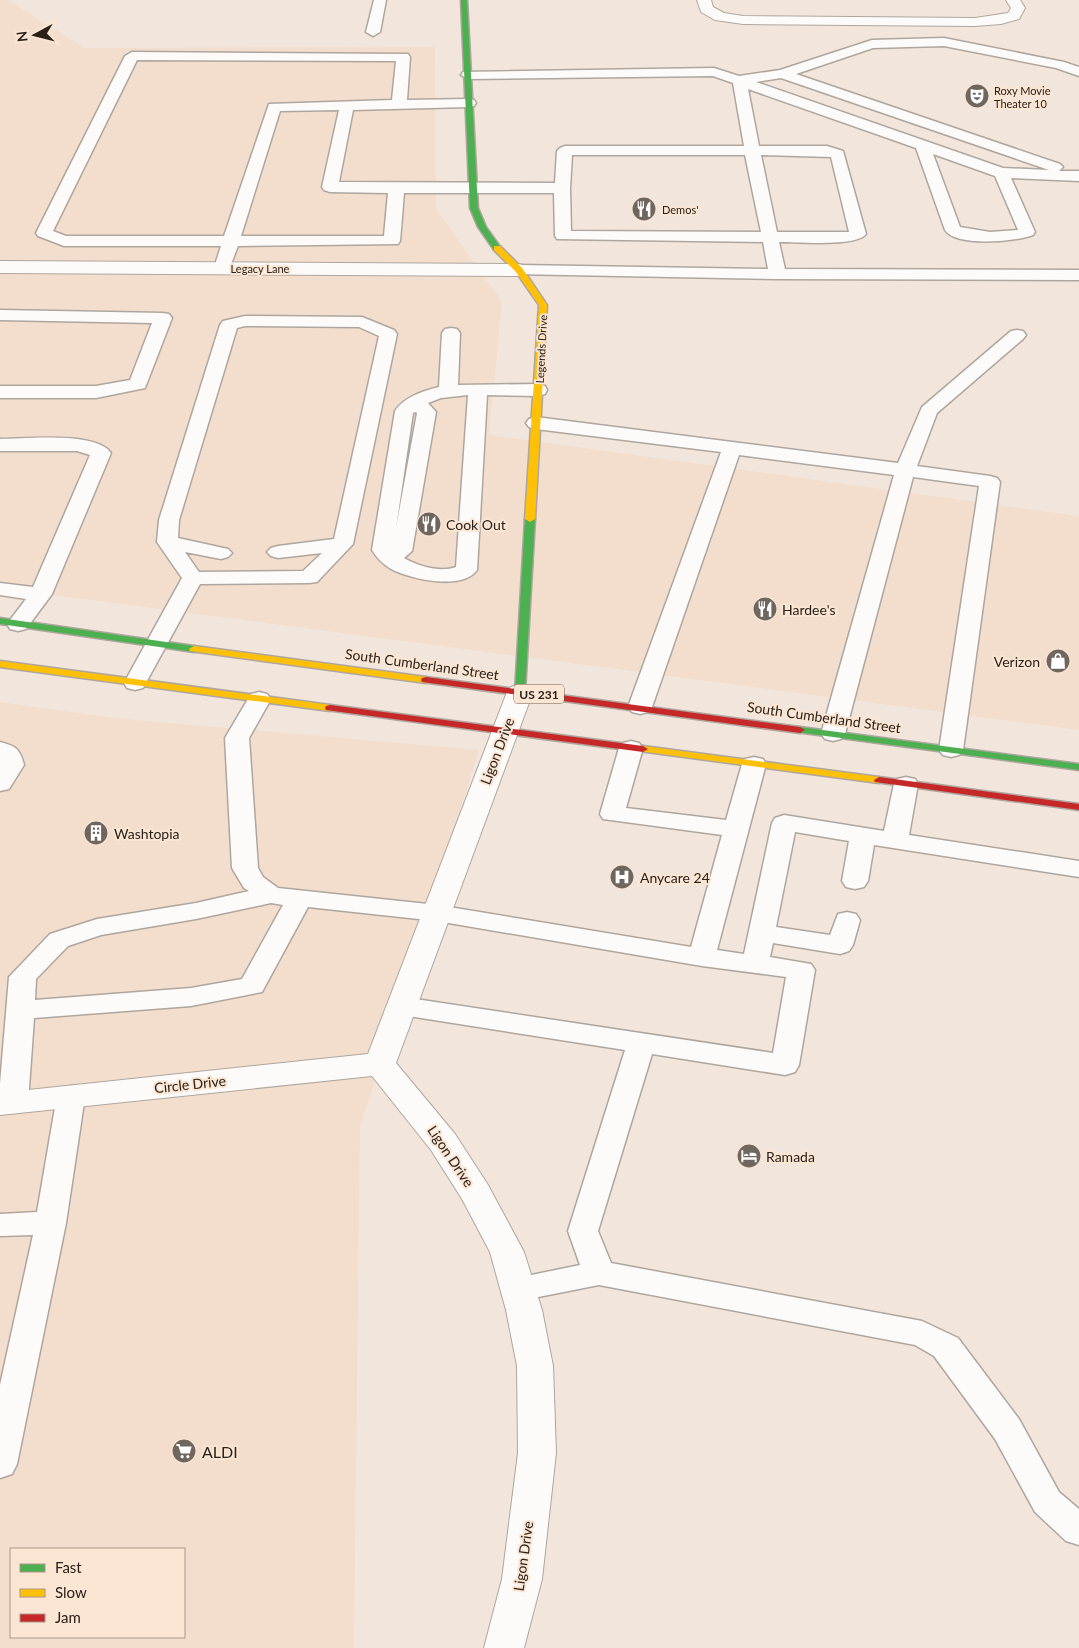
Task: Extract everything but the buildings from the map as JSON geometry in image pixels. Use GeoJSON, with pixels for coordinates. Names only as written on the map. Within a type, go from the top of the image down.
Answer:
{"type":"FeatureCollection","features":[{"type":"Feature","properties":{"kind":"street","name":"Legends Drive"},"geometry":{"type":"LineString","coordinates":[[464,0],[474,208],[482,227],[492,242],[519,270],[543,305],[520,692]]}},
{"type":"Feature","properties":{"kind":"street"},"geometry":{"type":"LineString","coordinates":[[704,0],[706,9],[720,17],[743,20],[975,22],[1001,20],[1014,16],[1018,8],[1013,0]]}},
{"type":"Feature","properties":{"kind":"street","name":"Legacy Lane"},"geometry":{"type":"LineString","coordinates":[[0,267],[519,270]]}},
{"type":"Feature","properties":{"kind":"street","name":"South Cumberland Street"},"geometry":{"type":"LineString","coordinates":[[9,622],[158,644],[1079,767]]}},
{"type":"Feature","properties":{"kind":"street"},"geometry":{"type":"LineString","coordinates":[[0,664],[1079,807]]}},
{"type":"Feature","properties":{"kind":"street","name":"Ligon Drive"},"geometry":{"type":"LineString","coordinates":[[504,1648],[522,1579],[536,1453],[535,1366],[524,1310],[507,1252],[476,1194],[443,1142],[416,1106],[380,1064],[520,692]]}},
{"type":"Feature","properties":{"kind":"street","name":"Circle Drive"},"geometry":{"type":"LineString","coordinates":[[6,1103],[380,1064]]}},
{"type":"Feature","properties":{"kind":"lane"},"geometry":{"type":"LineString","coordinates":[[373,32],[380,0]]}},
{"type":"Feature","properties":{"kind":"lane"},"geometry":{"type":"LineString","coordinates":[[739,80],[782,74],[872,44],[944,42],[1059,65],[1079,72]]}},
{"type":"Feature","properties":{"kind":"lane"},"geometry":{"type":"LineString","coordinates":[[396,188],[392,241],[64,242],[44,233],[132,56],[403,57],[400,104]]}},
{"type":"Feature","properties":{"kind":"lane"},"geometry":{"type":"LineString","coordinates":[[468,75],[714,72],[1001,173],[1079,176]]}},
{"type":"Feature","properties":{"kind":"lane"},"geometry":{"type":"LineString","coordinates":[[782,74],[1079,176]]}},
{"type":"Feature","properties":{"kind":"lane"},"geometry":{"type":"LineString","coordinates":[[739,80],[778,274]]}},
{"type":"Feature","properties":{"kind":"lane"},"geometry":{"type":"LineString","coordinates":[[222,268],[274,107],[469,103]]}},
{"type":"Feature","properties":{"kind":"lane"},"geometry":{"type":"LineString","coordinates":[[347,106],[330,187],[562,188]]}},
{"type":"Feature","properties":{"kind":"lane"},"geometry":{"type":"LineString","coordinates":[[922,144],[953,230],[968,236],[1018,236],[1027,232],[1001,173]]}},
{"type":"Feature","properties":{"kind":"lane"},"geometry":{"type":"LineString","coordinates":[[827,150],[838,154],[858,234],[850,237],[770,238],[563,236],[562,188],[565,151],[827,150]]}},
{"type":"Feature","properties":{"kind":"lane"},"geometry":{"type":"LineString","coordinates":[[519,270],[778,274],[1079,275]]}},
{"type":"Feature","properties":{"kind":"lane"},"geometry":{"type":"LineString","coordinates":[[0,315],[162,318],[138,384],[96,392],[0,392]]}},
{"type":"Feature","properties":{"kind":"lane"},"geometry":{"type":"LineString","coordinates":[[245,321],[362,322],[388,334],[343,544],[309,577],[193,578],[167,542],[168,520],[229,325],[245,321]]}},
{"type":"Feature","properties":{"kind":"lane"},"geometry":{"type":"LineString","coordinates":[[448,391],[451,332]]}},
{"type":"Feature","properties":{"kind":"lane"},"geometry":{"type":"LineString","coordinates":[[833,734],[905,470],[929,411],[1017,336]]}},
{"type":"Feature","properties":{"kind":"lane"},"geometry":{"type":"LineString","coordinates":[[478,390],[468,562],[428,564],[414,571],[389,558],[382,550],[404,411],[429,395],[448,391],[478,390],[538,390]]}},
{"type":"Feature","properties":{"kind":"lane"},"geometry":{"type":"LineString","coordinates":[[536,423],[990,482],[951,750]]}},
{"type":"Feature","properties":{"kind":"lane"},"geometry":{"type":"LineString","coordinates":[[0,445],[77,444],[90,447],[101,453],[41,594],[9,622]]}},
{"type":"Feature","properties":{"kind":"lane"},"geometry":{"type":"LineString","coordinates":[[640,707],[732,448]]}},
{"type":"Feature","properties":{"kind":"lane"},"geometry":{"type":"LineString","coordinates":[[167,542],[221,553]]}},
{"type":"Feature","properties":{"kind":"lane"},"geometry":{"type":"LineString","coordinates":[[278,552],[343,544]]}},
{"type":"Feature","properties":{"kind":"lane"},"geometry":{"type":"LineString","coordinates":[[135,682],[158,644],[193,578]]}},
{"type":"Feature","properties":{"kind":"lane"},"geometry":{"type":"LineString","coordinates":[[0,589],[41,594]]}},
{"type":"Feature","properties":{"kind":"lane"},"geometry":{"type":"LineString","coordinates":[[259,699],[237,738],[237,760],[245,868],[253,882],[272,895]]}},
{"type":"Feature","properties":{"kind":"lane"},"geometry":{"type":"LineString","coordinates":[[631,748],[612,814],[737,829]]}},
{"type":"Feature","properties":{"kind":"lane"},"geometry":{"type":"LineString","coordinates":[[0,749],[9,752],[12,765],[0,784]]}},
{"type":"Feature","properties":{"kind":"lane"},"geometry":{"type":"LineString","coordinates":[[702,958],[754,764]]}},
{"type":"Feature","properties":{"kind":"lane"},"geometry":{"type":"LineString","coordinates":[[895,840],[906,784]]}},
{"type":"Feature","properties":{"kind":"lane"},"geometry":{"type":"LineString","coordinates":[[755,964],[784,823],[1079,869]]}},
{"type":"Feature","properties":{"kind":"lane"},"geometry":{"type":"LineString","coordinates":[[855,881],[863,835]]}},
{"type":"Feature","properties":{"kind":"lane"},"geometry":{"type":"LineString","coordinates":[[6,1103],[23,977],[58,940],[96,927],[196,911],[272,895],[437,913],[702,958],[800,970],[785,1065],[402,1006]]}},
{"type":"Feature","properties":{"kind":"lane"},"geometry":{"type":"LineString","coordinates":[[20,1010],[191,997],[252,986],[300,898]]}},
{"type":"Feature","properties":{"kind":"lane"},"geometry":{"type":"LineString","coordinates":[[761,933],[840,945],[847,920]]}},
{"type":"Feature","properties":{"kind":"lane"},"geometry":{"type":"LineString","coordinates":[[599,1272],[583,1231],[641,1043]]}},
{"type":"Feature","properties":{"kind":"lane"},"geometry":{"type":"LineString","coordinates":[[0,1464],[51,1223],[71,1096]]}},
{"type":"Feature","properties":{"kind":"lane"},"geometry":{"type":"LineString","coordinates":[[0,1226],[51,1223]]}},
{"type":"Feature","properties":{"kind":"lane"},"geometry":{"type":"LineString","coordinates":[[518,1289],[599,1272],[922,1334],[946,1347],[1007,1428],[1047,1502],[1079,1530]]}},
{"type":"Feature","properties":{"kind":"shaded area"},"geometry":{"type":"Polygon","coordinates":[[[0,0],[8,0],[84,48],[435,47],[436,209],[502,302],[489,435],[1079,516],[1079,730],[0,588],[0,0]]]}},
{"type":"Feature","properties":{"kind":"shaded area"},"geometry":{"type":"Polygon","coordinates":[[[0,702],[114,718],[479,750],[360,1128],[354,1648],[0,1648],[0,702]]]}},
{"type":"Feature","properties":{"kind":"traffic: fast"},"geometry":{"type":"LineString","coordinates":[[464,0],[474,208],[482,227],[497,248]]}},
{"type":"Feature","properties":{"kind":"traffic: fast"},"geometry":{"type":"LineString","coordinates":[[520,692],[530,519]]}},
{"type":"Feature","properties":{"kind":"traffic: fast"},"geometry":{"type":"LineString","coordinates":[[0,621],[194,649]]}},
{"type":"Feature","properties":{"kind":"traffic: fast"},"geometry":{"type":"LineString","coordinates":[[800,730],[1079,767]]}},
{"type":"Feature","properties":{"kind":"traffic: slow"},"geometry":{"type":"LineString","coordinates":[[497,248],[519,270],[543,305],[530,519]]}},
{"type":"Feature","properties":{"kind":"traffic: slow"},"geometry":{"type":"LineString","coordinates":[[194,649],[426,680]]}},
{"type":"Feature","properties":{"kind":"traffic: slow"},"geometry":{"type":"LineString","coordinates":[[0,664],[330,708]]}},
{"type":"Feature","properties":{"kind":"traffic: slow"},"geometry":{"type":"LineString","coordinates":[[643,749],[879,780]]}},
{"type":"Feature","properties":{"kind":"traffic: jam"},"geometry":{"type":"LineString","coordinates":[[426,680],[800,730]]}},
{"type":"Feature","properties":{"kind":"traffic: jam"},"geometry":{"type":"LineString","coordinates":[[330,708],[643,749]]}},
{"type":"Feature","properties":{"kind":"traffic: jam"},"geometry":{"type":"LineString","coordinates":[[879,780],[1079,807]]}},
{"type":"Feature","properties":{"kind":"place","name":"Roxy Movie Theater 10"},"geometry":{"type":"Point","coordinates":[977,96]}},
{"type":"Feature","properties":{"kind":"place","name":"Demos'"},"geometry":{"type":"Point","coordinates":[644,209]}},
{"type":"Feature","properties":{"kind":"place","name":"Cook Out"},"geometry":{"type":"Point","coordinates":[429,524]}},
{"type":"Feature","properties":{"kind":"place","name":"Hardee's"},"geometry":{"type":"Point","coordinates":[765,609]}},
{"type":"Feature","properties":{"kind":"place","name":"Verizon"},"geometry":{"type":"Point","coordinates":[1058,661]}},
{"type":"Feature","properties":{"kind":"place","name":"Washtopia"},"geometry":{"type":"Point","coordinates":[96,833]}},
{"type":"Feature","properties":{"kind":"place","name":"Anycare 24"},"geometry":{"type":"Point","coordinates":[622,877]}},
{"type":"Feature","properties":{"kind":"place","name":"Ramada"},"geometry":{"type":"Point","coordinates":[749,1156]}},
{"type":"Feature","properties":{"kind":"place","name":"ALDI"},"geometry":{"type":"Point","coordinates":[184,1451]}}]}
